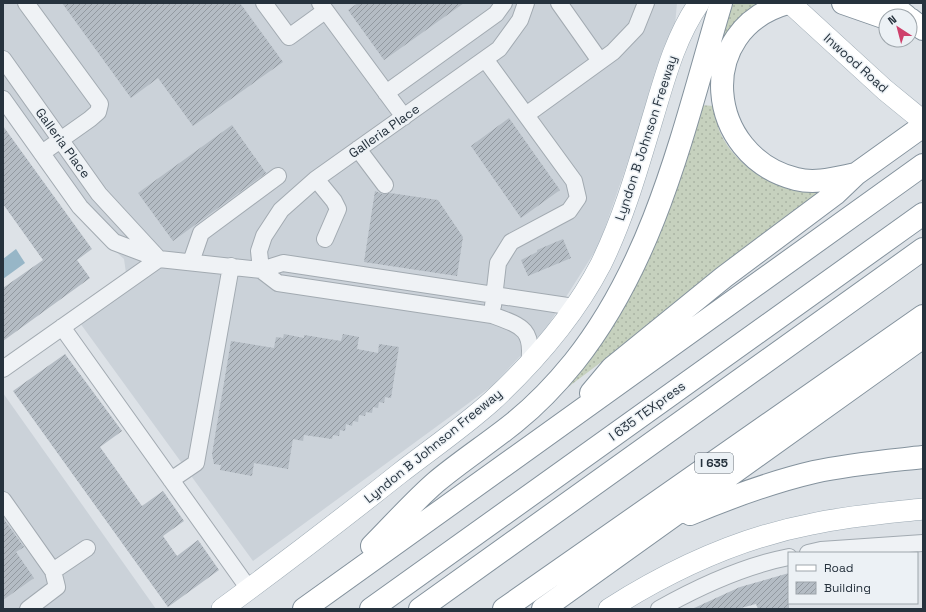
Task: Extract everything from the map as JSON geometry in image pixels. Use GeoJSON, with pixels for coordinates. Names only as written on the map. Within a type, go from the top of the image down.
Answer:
{"type":"FeatureCollection","features":[{"type":"Feature","properties":{"kind":"highway"},"geometry":{"type":"LineString","coordinates":[[328,590],[435,482],[523,415],[573,362],[597,330],[619,295],[639,256],[655,218],[694,99],[721,3]]}},
{"type":"Feature","properties":{"kind":"highway"},"geometry":{"type":"LineString","coordinates":[[789,3],[767,10],[755,18],[743,29],[731,48],[721,80],[721,95],[729,125],[745,150],[768,168],[782,174],[810,181],[856,174]]}},
{"type":"Feature","properties":{"kind":"highway"},"geometry":{"type":"LineString","coordinates":[[843,3],[878,15]]}},
{"type":"Feature","properties":{"kind":"highway"},"geometry":{"type":"LineString","coordinates":[[571,417],[612,368],[752,255],[835,194],[856,174],[923,126]]}},
{"type":"Feature","properties":{"kind":"highway"},"geometry":{"type":"LineString","coordinates":[[304,609],[328,590],[923,165]]}},
{"type":"Feature","properties":{"kind":"highway","name":"I 635 TEXpress"},"geometry":{"type":"LineString","coordinates":[[371,609],[923,214]]}},
{"type":"Feature","properties":{"kind":"highway"},"geometry":{"type":"LineString","coordinates":[[420,609],[923,249]]}},
{"type":"Feature","properties":{"kind":"highway","name":"I 635"},"geometry":{"type":"LineString","coordinates":[[504,609],[923,316]]}},
{"type":"Feature","properties":{"kind":"highway"},"geometry":{"type":"LineString","coordinates":[[543,609],[923,337]]}},
{"type":"Feature","properties":{"kind":"highway"},"geometry":{"type":"LineString","coordinates":[[663,524],[768,484],[823,471],[923,456]]}},
{"type":"Feature","properties":{"kind":"main road","name":"Lyndon B Johnson Freeway"},"geometry":{"type":"LineString","coordinates":[[222,609],[490,402],[529,364],[574,307],[600,266],[629,200],[668,65],[679,39],[700,3]]}},
{"type":"Feature","properties":{"kind":"main road","name":"Inwood Road"},"geometry":{"type":"LineString","coordinates":[[789,3],[885,90],[923,121]]}},
{"type":"Feature","properties":{"kind":"main road"},"geometry":{"type":"LineString","coordinates":[[609,609],[672,572],[717,551],[763,536],[812,524],[923,509]]}},
{"type":"Feature","properties":{"kind":"lane"},"geometry":{"type":"LineString","coordinates":[[26,3],[100,104],[98,112],[42,153]]}},
{"type":"Feature","properties":{"kind":"lane"},"geometry":{"type":"LineString","coordinates":[[264,3],[288,37],[323,7],[404,117]]}},
{"type":"Feature","properties":{"kind":"lane"},"geometry":{"type":"LineString","coordinates":[[386,93],[496,14],[504,3]]}},
{"type":"Feature","properties":{"kind":"lane","name":"Galleria Place"},"geometry":{"type":"LineString","coordinates":[[261,270],[259,251],[264,236],[272,220],[281,210],[316,178],[499,49],[520,20],[526,3]]}},
{"type":"Feature","properties":{"kind":"lane"},"geometry":{"type":"LineString","coordinates":[[559,3],[600,61]]}},
{"type":"Feature","properties":{"kind":"lane"},"geometry":{"type":"LineString","coordinates":[[526,115],[613,52],[636,28],[646,3]]}},
{"type":"Feature","properties":{"kind":"lane","name":"Galleria Place"},"geometry":{"type":"LineString","coordinates":[[3,59],[99,194],[159,259]]}},
{"type":"Feature","properties":{"kind":"lane"},"geometry":{"type":"LineString","coordinates":[[485,59],[574,182],[578,198],[569,211],[511,242],[498,263],[492,315]]}},
{"type":"Feature","properties":{"kind":"lane","name":"Galleria Place"},"geometry":{"type":"LineString","coordinates":[[3,99],[80,207],[114,242],[159,259],[261,270],[283,263],[574,307]]}},
{"type":"Feature","properties":{"kind":"lane"},"geometry":{"type":"LineString","coordinates":[[358,149],[385,185]]}},
{"type":"Feature","properties":{"kind":"lane"},"geometry":{"type":"LineString","coordinates":[[191,262],[201,233],[278,176]]}},
{"type":"Feature","properties":{"kind":"lane"},"geometry":{"type":"LineString","coordinates":[[316,178],[334,201],[338,209],[326,239]]}},
{"type":"Feature","properties":{"kind":"lane"},"geometry":{"type":"LineString","coordinates":[[3,369],[159,259]]}},
{"type":"Feature","properties":{"kind":"lane"},"geometry":{"type":"LineString","coordinates":[[171,480],[196,463],[230,266]]}},
{"type":"Feature","properties":{"kind":"lane"},"geometry":{"type":"LineString","coordinates":[[261,270],[278,283],[492,315],[520,327],[527,335],[531,348],[529,364]]}},
{"type":"Feature","properties":{"kind":"lane"},"geometry":{"type":"LineString","coordinates":[[62,327],[249,589]]}},
{"type":"Feature","properties":{"kind":"lane"},"geometry":{"type":"LineString","coordinates":[[3,500],[53,572],[57,587],[28,609]]}},
{"type":"Feature","properties":{"kind":"lane"},"geometry":{"type":"LineString","coordinates":[[815,552],[923,544]]}},
{"type":"Feature","properties":{"kind":"lane"},"geometry":{"type":"LineString","coordinates":[[53,572],[86,548]]}},
{"type":"Feature","properties":{"kind":"lane"},"geometry":{"type":"LineString","coordinates":[[659,609],[688,592],[725,576],[761,563],[788,557]]}},
{"type":"Feature","properties":{"kind":"shaded area"},"geometry":{"type":"Polygon","coordinates":[[[3,3],[677,3],[675,25],[599,245],[545,330],[492,386],[253,561],[72,312],[126,273],[124,259],[89,227],[3,110],[3,3]]]}},
{"type":"Feature","properties":{"kind":"shaded area"},"geometry":{"type":"Polygon","coordinates":[[[3,393],[156,609],[3,609],[3,393]]]}},
{"type":"Feature","properties":{"kind":"green space"},"geometry":{"type":"Polygon","coordinates":[[[730,3],[769,3],[728,37],[720,36],[730,3]]]}},
{"type":"Feature","properties":{"kind":"green space"},"geometry":{"type":"Polygon","coordinates":[[[701,105],[714,106],[719,130],[724,141],[741,161],[761,177],[773,183],[797,190],[828,191],[551,400],[593,349],[701,105]]]}},
{"type":"Feature","properties":{"kind":"water"},"geometry":{"type":"Polygon","coordinates":[[[16,249],[25,263],[3,279],[3,259],[16,249]]]}},
{"type":"Feature","properties":{"kind":"building"},"geometry":{"type":"Polygon","coordinates":[[[62,3],[240,3],[283,62],[193,126],[158,78],[131,98],[62,3]]]}},
{"type":"Feature","properties":{"kind":"building"},"geometry":{"type":"Polygon","coordinates":[[[358,3],[464,3],[384,60],[348,10],[358,3]]]}},
{"type":"Feature","properties":{"kind":"building"},"geometry":{"type":"Polygon","coordinates":[[[509,118],[560,190],[521,218],[471,146],[509,118]]]}},
{"type":"Feature","properties":{"kind":"building"},"geometry":{"type":"Polygon","coordinates":[[[232,125],[266,173],[173,241],[138,193],[232,125]]]}},
{"type":"Feature","properties":{"kind":"building"},"geometry":{"type":"Polygon","coordinates":[[[3,126],[92,249],[77,260],[90,278],[3,341],[3,288],[43,260],[3,204],[3,126]]]}},
{"type":"Feature","properties":{"kind":"building"},"geometry":{"type":"Polygon","coordinates":[[[375,191],[382,194],[390,193],[438,200],[463,237],[457,276],[364,262],[375,191]]]}},
{"type":"Feature","properties":{"kind":"building"},"geometry":{"type":"Polygon","coordinates":[[[563,239],[571,258],[528,276],[521,260],[537,252],[537,250],[563,239]]]}},
{"type":"Feature","properties":{"kind":"building"},"geometry":{"type":"Polygon","coordinates":[[[284,334],[304,338],[304,335],[341,341],[343,334],[359,337],[357,349],[378,353],[379,344],[399,347],[391,398],[385,397],[384,403],[379,402],[378,408],[373,407],[372,413],[366,412],[365,416],[359,415],[358,422],[353,421],[352,426],[346,424],[345,431],[340,430],[339,436],[333,435],[332,439],[304,435],[303,441],[293,439],[288,469],[254,463],[252,476],[220,470],[221,465],[214,464],[212,454],[231,341],[274,348],[276,337],[283,338],[284,334]]]}},
{"type":"Feature","properties":{"kind":"building"},"geometry":{"type":"Polygon","coordinates":[[[65,354],[122,431],[100,447],[142,506],[163,491],[184,521],[163,536],[177,556],[198,540],[219,570],[168,607],[13,391],[65,354]]]}},
{"type":"Feature","properties":{"kind":"building"},"geometry":{"type":"Polygon","coordinates":[[[3,518],[24,547],[16,552],[34,578],[3,600],[3,518]]]}},
{"type":"Feature","properties":{"kind":"building"},"geometry":{"type":"Polygon","coordinates":[[[788,573],[789,609],[758,609],[756,604],[737,609],[692,609],[740,587],[788,573]]]}}]}
